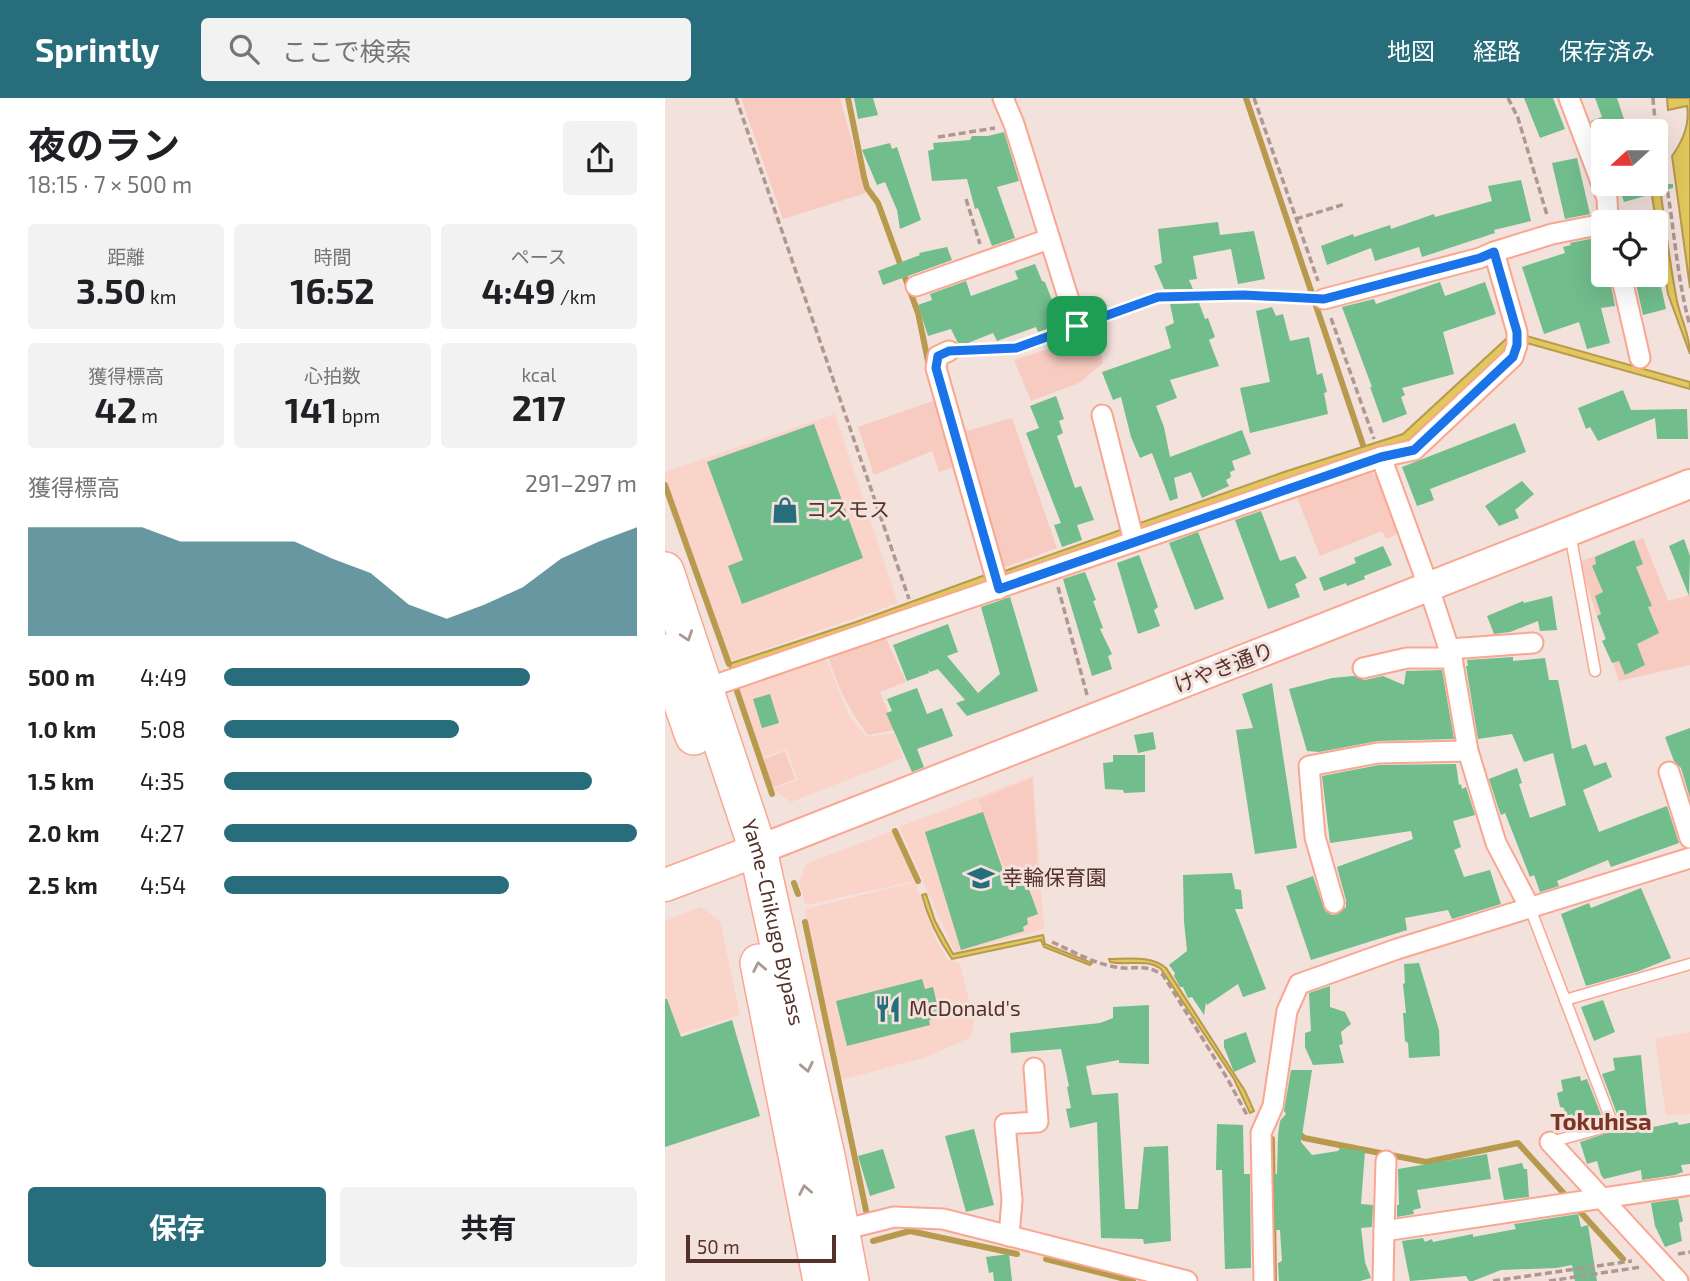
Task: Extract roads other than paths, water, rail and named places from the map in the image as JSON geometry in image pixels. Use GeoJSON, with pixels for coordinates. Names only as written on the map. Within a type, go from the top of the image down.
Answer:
{"type":"FeatureCollection","features":[{"type":"Feature","properties":{"kind":"highway","name":"Yame-Chikugo Bypass"},"geometry":{"type":"LineString","coordinates":[[665,571],[693,693],[747,854],[747,905],[827,1233],[850,1281]]}},
{"type":"Feature","properties":{"kind":"highway","name":"Yame-Chikugo Bypass"},"geometry":{"type":"LineString","coordinates":[[665,653],[693,693]]}},
{"type":"Feature","properties":{"kind":"highway","name":"Yame-Chikugo Bypass"},"geometry":{"type":"LineString","coordinates":[[822,1281],[827,1233]]}},
{"type":"Feature","properties":{"kind":"main road"},"geometry":{"type":"LineString","coordinates":[[665,886],[747,854]]}},
{"type":"Feature","properties":{"kind":"street"},"geometry":{"type":"LineString","coordinates":[[1003,98],[1014,124],[1077,326]]}},
{"type":"Feature","properties":{"kind":"street"},"geometry":{"type":"LineString","coordinates":[[1569,98],[1607,198],[1608,210]]}},
{"type":"Feature","properties":{"kind":"street"},"geometry":{"type":"LineString","coordinates":[[1324,299],[1480,258],[1552,234],[1591,226]]}},
{"type":"Feature","properties":{"kind":"street"},"geometry":{"type":"LineString","coordinates":[[916,286],[1049,239]]}},
{"type":"Feature","properties":{"kind":"street"},"geometry":{"type":"LineString","coordinates":[[693,693],[996,581],[1053,570],[1133,535],[1378,449],[1414,450],[1513,357],[1517,339],[1494,252]]}},
{"type":"Feature","properties":{"kind":"street"},"geometry":{"type":"LineString","coordinates":[[1624,287],[1640,358]]}},
{"type":"Feature","properties":{"kind":"street"},"geometry":{"type":"LineString","coordinates":[[949,351],[938,356],[936,368],[996,581]]}},
{"type":"Feature","properties":{"kind":"street"},"geometry":{"type":"LineString","coordinates":[[1102,415],[1133,535]]}},
{"type":"Feature","properties":{"kind":"street"},"geometry":{"type":"LineString","coordinates":[[1378,449],[1429,587],[1450,653],[1468,751],[1496,843],[1530,908]]}},
{"type":"Feature","properties":{"kind":"street","name":"けやき通り"},"geometry":{"type":"LineString","coordinates":[[747,854],[1690,484]]}},
{"type":"Feature","properties":{"kind":"street"},"geometry":{"type":"LineString","coordinates":[[1363,667],[1407,658],[1533,643]]}},
{"type":"Feature","properties":{"kind":"street"},"geometry":{"type":"LineString","coordinates":[[1333,903],[1315,837],[1309,766],[1378,753],[1468,751]]}},
{"type":"Feature","properties":{"kind":"street"},"geometry":{"type":"LineString","coordinates":[[1669,772],[1690,838]]}},
{"type":"Feature","properties":{"kind":"street"},"geometry":{"type":"LineString","coordinates":[[1264,1281],[1261,1133],[1273,1107],[1287,1011],[1299,984],[1397,949],[1690,858]]}},
{"type":"Feature","properties":{"kind":"street"},"geometry":{"type":"LineString","coordinates":[[1009,1236],[1012,1199],[1005,1124],[1038,1122],[1034,1068]]}},
{"type":"Feature","properties":{"kind":"street"},"geometry":{"type":"LineString","coordinates":[[1550,1142],[1678,1281]]}},
{"type":"Feature","properties":{"kind":"street"},"geometry":{"type":"LineString","coordinates":[[1383,1281],[1386,1161]]}},
{"type":"Feature","properties":{"kind":"street"},"geometry":{"type":"LineString","coordinates":[[1384,1231],[1690,1185]]}},
{"type":"Feature","properties":{"kind":"street"},"geometry":{"type":"LineString","coordinates":[[827,1233],[894,1217],[943,1219],[1187,1281]]}},
{"type":"Feature","properties":{"kind":"lane"},"geometry":{"type":"LineString","coordinates":[[1158,297],[1244,295],[1324,299]]}},
{"type":"Feature","properties":{"kind":"lane"},"geometry":{"type":"LineString","coordinates":[[949,351],[1016,348],[1077,326]]}},
{"type":"Feature","properties":{"kind":"lane"},"geometry":{"type":"LineString","coordinates":[[1570,533],[1595,671]]}},
{"type":"Feature","properties":{"kind":"lane"},"geometry":{"type":"LineString","coordinates":[[1530,908],[1613,1125],[1550,1142]]}},
{"type":"Feature","properties":{"kind":"lane"},"geometry":{"type":"LineString","coordinates":[[1565,1000],[1690,964]]}},
{"type":"Feature","properties":{"kind":"waterway"},"geometry":{"type":"LineString","coordinates":[[848,98],[867,188],[878,203],[918,313],[929,366]]}},
{"type":"Feature","properties":{"kind":"waterway"},"geometry":{"type":"LineString","coordinates":[[1246,98],[1363,445]]}},
{"type":"Feature","properties":{"kind":"waterway"},"geometry":{"type":"LineString","coordinates":[[665,485],[729,664]]}},
{"type":"Feature","properties":{"kind":"waterway"},"geometry":{"type":"LineString","coordinates":[[736,688],[772,794]]}},
{"type":"Feature","properties":{"kind":"waterway"},"geometry":{"type":"LineString","coordinates":[[895,831],[918,881]]}},
{"type":"Feature","properties":{"kind":"waterway"},"geometry":{"type":"LineString","coordinates":[[794,883],[798,894]]}},
{"type":"Feature","properties":{"kind":"waterway"},"geometry":{"type":"LineString","coordinates":[[805,922],[867,1215]]}},
{"type":"Feature","properties":{"kind":"waterway"},"geometry":{"type":"LineString","coordinates":[[1296,1130],[1304,1138],[1426,1162],[1518,1143],[1568,1198]]}},
{"type":"Feature","properties":{"kind":"waterway"},"geometry":{"type":"LineString","coordinates":[[1272,1139],[1274,1281]]}},
{"type":"Feature","properties":{"kind":"waterway"},"geometry":{"type":"LineString","coordinates":[[1575,1206],[1623,1259]]}},
{"type":"Feature","properties":{"kind":"waterway"},"geometry":{"type":"LineString","coordinates":[[873,1241],[910,1231],[1017,1254]]}},
{"type":"Feature","properties":{"kind":"waterway"},"geometry":{"type":"LineString","coordinates":[[1046,1259],[1133,1281]]}},
{"type":"Feature","properties":{"kind":"place","name":"コスモス"},"geometry":{"type":"Point","coordinates":[785,510]}},
{"type":"Feature","properties":{"kind":"place","name":"幸輪保育園"},"geometry":{"type":"Point","coordinates":[981,878]}},
{"type":"Feature","properties":{"kind":"place","name":"McDonald's"},"geometry":{"type":"Point","coordinates":[888,1009]}},
{"type":"Feature","properties":{"kind":"district","name":"Tokuhisa"},"geometry":{"type":"Point","coordinates":[1601,1122]}}]}
